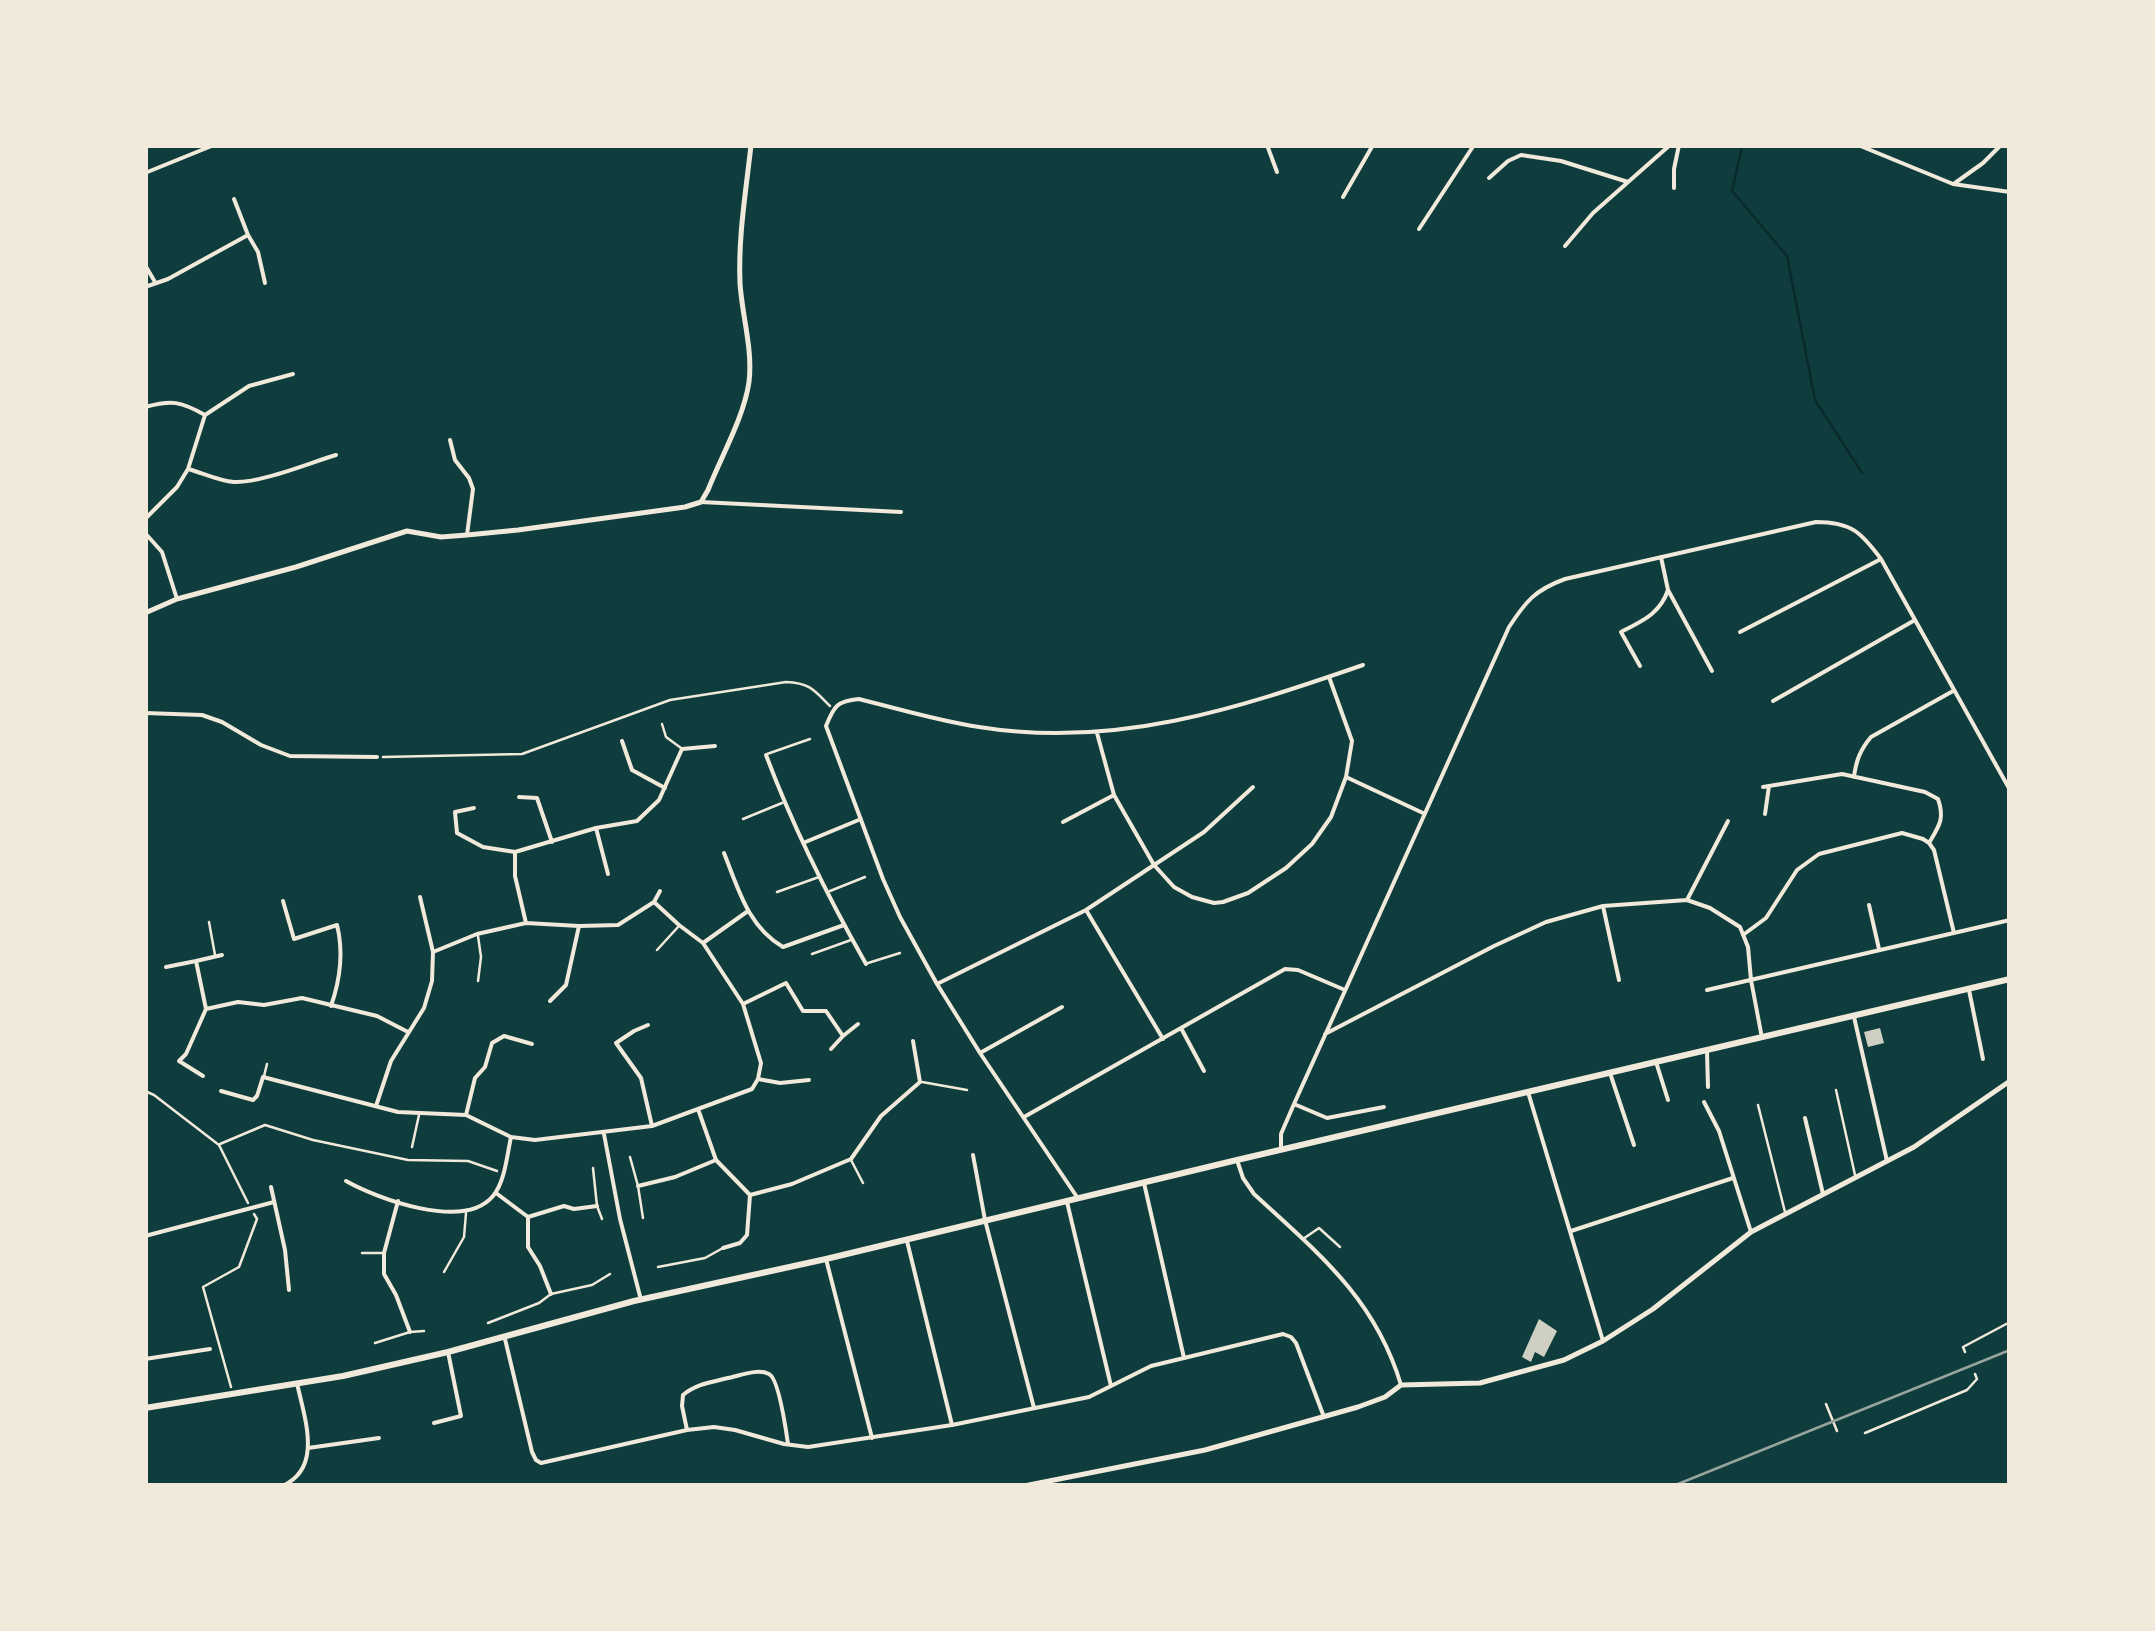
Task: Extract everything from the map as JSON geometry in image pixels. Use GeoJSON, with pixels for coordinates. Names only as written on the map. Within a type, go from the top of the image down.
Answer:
{"type":"FeatureCollection","features":[{"type":"Feature","properties":{"kind":"main road"},"geometry":{"type":"LineString","coordinates":[[145,1408],[343,1376],[448,1352],[642,1300],[2010,979]]}},
{"type":"Feature","properties":{"kind":"street"},"geometry":{"type":"LineString","coordinates":[[145,173],[214,145]]}},
{"type":"Feature","properties":{"kind":"street"},"geometry":{"type":"LineString","coordinates":[[701,502],[748,384],[750,357],[740,284],[741,233],[751,145]]}},
{"type":"Feature","properties":{"kind":"street"},"geometry":{"type":"LineString","coordinates":[[1267,145],[1277,172]]}},
{"type":"Feature","properties":{"kind":"street"},"geometry":{"type":"LineString","coordinates":[[1344,197],[1374,145]]}},
{"type":"Feature","properties":{"kind":"street"},"geometry":{"type":"LineString","coordinates":[[1419,229],[1474,145]]}},
{"type":"Feature","properties":{"kind":"street"},"geometry":{"type":"LineString","coordinates":[[1565,246],[1594,213],[1670,145]]}},
{"type":"Feature","properties":{"kind":"street"},"geometry":{"type":"LineString","coordinates":[[1674,188],[1680,145]]}},
{"type":"Feature","properties":{"kind":"street"},"geometry":{"type":"LineString","coordinates":[[1858,145],[1953,184],[2010,192]]}},
{"type":"Feature","properties":{"kind":"street"},"geometry":{"type":"LineString","coordinates":[[1953,184],[2001,145]]}},
{"type":"Feature","properties":{"kind":"street"},"geometry":{"type":"LineString","coordinates":[[1489,178],[1521,155],[1628,182]]}},
{"type":"Feature","properties":{"kind":"street"},"geometry":{"type":"LineString","coordinates":[[234,199],[258,252],[265,283]]}},
{"type":"Feature","properties":{"kind":"street"},"geometry":{"type":"LineString","coordinates":[[145,287],[168,279],[248,235]]}},
{"type":"Feature","properties":{"kind":"street"},"geometry":{"type":"LineString","coordinates":[[145,264],[155,282]]}},
{"type":"Feature","properties":{"kind":"street"},"geometry":{"type":"LineString","coordinates":[[145,519],[178,487],[188,469],[205,415],[249,386],[293,374]]}},
{"type":"Feature","properties":{"kind":"street"},"geometry":{"type":"LineString","coordinates":[[145,408],[180,402],[205,415]]}},
{"type":"Feature","properties":{"kind":"street"},"geometry":{"type":"LineString","coordinates":[[450,440],[454,460],[474,489],[466,535]]}},
{"type":"Feature","properties":{"kind":"street"},"geometry":{"type":"LineString","coordinates":[[188,469],[218,479],[245,482],[336,456]]}},
{"type":"Feature","properties":{"kind":"street"},"geometry":{"type":"LineString","coordinates":[[145,613],[177,600],[408,532],[441,537],[518,530],[701,502],[901,512]]}},
{"type":"Feature","properties":{"kind":"street"},"geometry":{"type":"LineString","coordinates":[[1281,1150],[1280,1134],[1509,627],[1530,597],[1543,587],[1816,522],[1835,522],[1853,529],[1863,535],[1881,559],[2010,790]]}},
{"type":"Feature","properties":{"kind":"street"},"geometry":{"type":"LineString","coordinates":[[145,533],[162,552],[177,600]]}},
{"type":"Feature","properties":{"kind":"street"},"geometry":{"type":"LineString","coordinates":[[1661,557],[1668,590],[1712,670]]}},
{"type":"Feature","properties":{"kind":"street"},"geometry":{"type":"LineString","coordinates":[[1740,632],[1881,559]]}},
{"type":"Feature","properties":{"kind":"street"},"geometry":{"type":"LineString","coordinates":[[1640,666],[1621,632],[1655,614],[1668,590]]}},
{"type":"Feature","properties":{"kind":"street"},"geometry":{"type":"LineString","coordinates":[[1773,701],[1915,620]]}},
{"type":"Feature","properties":{"kind":"street"},"geometry":{"type":"LineString","coordinates":[[1078,1199],[980,1053],[900,917],[826,726],[833,709],[844,701],[859,699],[979,727],[1097,733],[1200,717],[1363,665]]}},
{"type":"Feature","properties":{"kind":"street"},"geometry":{"type":"LineString","coordinates":[[1097,733],[1114,795],[1154,864],[1174,887],[1192,898],[1223,902],[1248,893],[1286,868],[1312,844],[1330,817],[1346,778],[1352,741],[1329,676]]}},
{"type":"Feature","properties":{"kind":"street"},"geometry":{"type":"LineString","coordinates":[[1854,777],[1856,763],[1871,738],[1953,692]]}},
{"type":"Feature","properties":{"kind":"street"},"geometry":{"type":"LineString","coordinates":[[145,713],[202,715],[290,756],[377,757]]}},
{"type":"Feature","properties":{"kind":"street"},"geometry":{"type":"LineString","coordinates":[[622,741],[632,770],[664,788]]}},
{"type":"Feature","properties":{"kind":"street"},"geometry":{"type":"LineString","coordinates":[[474,808],[455,812],[457,833],[483,848],[515,852],[596,828],[637,821],[659,800],[682,749],[715,746]]}},
{"type":"Feature","properties":{"kind":"street"},"geometry":{"type":"LineString","coordinates":[[766,755],[803,843],[866,964]]}},
{"type":"Feature","properties":{"kind":"street"},"geometry":{"type":"LineString","coordinates":[[1764,814],[1766,786],[1842,774],[1925,792],[1938,799],[1940,823],[1929,843]]}},
{"type":"Feature","properties":{"kind":"street"},"geometry":{"type":"LineString","coordinates":[[1346,778],[1423,814]]}},
{"type":"Feature","properties":{"kind":"street"},"geometry":{"type":"LineString","coordinates":[[937,984],[1086,910],[1204,832],[1254,787]]}},
{"type":"Feature","properties":{"kind":"street"},"geometry":{"type":"LineString","coordinates":[[1063,822],[1114,795]]}},
{"type":"Feature","properties":{"kind":"street"},"geometry":{"type":"LineString","coordinates":[[519,798],[537,798],[552,842]]}},
{"type":"Feature","properties":{"kind":"street"},"geometry":{"type":"LineString","coordinates":[[803,843],[861,819]]}},
{"type":"Feature","properties":{"kind":"street"},"geometry":{"type":"LineString","coordinates":[[1688,900],[1728,821]]}},
{"type":"Feature","properties":{"kind":"street"},"geometry":{"type":"LineString","coordinates":[[596,828],[608,874]]}},
{"type":"Feature","properties":{"kind":"street"},"geometry":{"type":"LineString","coordinates":[[1743,935],[1766,918],[1796,870],[1819,854],[1902,833],[1929,843],[1938,861],[1954,933]]}},
{"type":"Feature","properties":{"kind":"street"},"geometry":{"type":"LineString","coordinates":[[515,852],[526,923]]}},
{"type":"Feature","properties":{"kind":"street"},"geometry":{"type":"LineString","coordinates":[[724,852],[748,912],[767,938],[783,947],[844,925]]}},
{"type":"Feature","properties":{"kind":"street"},"geometry":{"type":"LineString","coordinates":[[433,952],[477,934],[526,923],[618,924],[654,902],[660,891]]}},
{"type":"Feature","properties":{"kind":"street"},"geometry":{"type":"LineString","coordinates":[[376,1106],[391,1061],[424,1008],[432,981],[433,952],[420,898]]}},
{"type":"Feature","properties":{"kind":"street"},"geometry":{"type":"LineString","coordinates":[[1325,1034],[1546,922],[1603,906],[1688,900],[1710,908],[1740,927],[1748,947],[1750,980],[1762,1038]]}},
{"type":"Feature","properties":{"kind":"street"},"geometry":{"type":"LineString","coordinates":[[283,901],[294,939],[337,926],[341,942],[339,983],[331,1006]]}},
{"type":"Feature","properties":{"kind":"street"},"geometry":{"type":"LineString","coordinates":[[220,1091],[252,1100],[264,1077],[376,1106],[466,1115],[511,1137],[535,1140],[652,1126],[752,1089],[761,1063],[743,1004],[703,943],[654,902]]}},
{"type":"Feature","properties":{"kind":"street"},"geometry":{"type":"LineString","coordinates":[[1869,905],[1880,950]]}},
{"type":"Feature","properties":{"kind":"street"},"geometry":{"type":"LineString","coordinates":[[1603,906],[1620,980]]}},
{"type":"Feature","properties":{"kind":"street"},"geometry":{"type":"LineString","coordinates":[[1086,910],[1162,1039]]}},
{"type":"Feature","properties":{"kind":"street"},"geometry":{"type":"LineString","coordinates":[[703,943],[748,912]]}},
{"type":"Feature","properties":{"kind":"street"},"geometry":{"type":"LineString","coordinates":[[1707,990],[2010,920]]}},
{"type":"Feature","properties":{"kind":"street"},"geometry":{"type":"LineString","coordinates":[[550,1001],[566,985],[579,926]]}},
{"type":"Feature","properties":{"kind":"street"},"geometry":{"type":"LineString","coordinates":[[166,966],[222,955]]}},
{"type":"Feature","properties":{"kind":"street"},"geometry":{"type":"LineString","coordinates":[[196,961],[206,1009],[179,1061],[203,1076]]}},
{"type":"Feature","properties":{"kind":"street"},"geometry":{"type":"LineString","coordinates":[[1024,1117],[1285,969],[1298,970],[1346,990]]}},
{"type":"Feature","properties":{"kind":"street"},"geometry":{"type":"LineString","coordinates":[[743,1004],[786,983],[803,1011],[826,1011],[842,1036]]}},
{"type":"Feature","properties":{"kind":"street"},"geometry":{"type":"LineString","coordinates":[[1968,989],[1983,1059]]}},
{"type":"Feature","properties":{"kind":"street"},"geometry":{"type":"LineString","coordinates":[[206,1009],[238,1002],[264,1005],[302,998],[376,1016],[408,1032]]}},
{"type":"Feature","properties":{"kind":"street"},"geometry":{"type":"LineString","coordinates":[[980,1053],[1062,1006]]}},
{"type":"Feature","properties":{"kind":"street"},"geometry":{"type":"LineString","coordinates":[[1854,1017],[1887,1160]]}},
{"type":"Feature","properties":{"kind":"street"},"geometry":{"type":"LineString","coordinates":[[832,1049],[858,1024]]}},
{"type":"Feature","properties":{"kind":"street"},"geometry":{"type":"LineString","coordinates":[[648,1025],[616,1043],[641,1078],[652,1126]]}},
{"type":"Feature","properties":{"kind":"street"},"geometry":{"type":"LineString","coordinates":[[1181,1028],[1204,1072]]}},
{"type":"Feature","properties":{"kind":"street"},"geometry":{"type":"LineString","coordinates":[[466,1115],[475,1078],[485,1067],[492,1043],[504,1036],[532,1044]]}},
{"type":"Feature","properties":{"kind":"street"},"geometry":{"type":"LineString","coordinates":[[750,1195],[792,1184],[850,1159],[881,1116],[920,1082],[913,1042]]}},
{"type":"Feature","properties":{"kind":"street"},"geometry":{"type":"LineString","coordinates":[[1707,1050],[1708,1087]]}},
{"type":"Feature","properties":{"kind":"street"},"geometry":{"type":"LineString","coordinates":[[1656,1062],[1668,1100]]}},
{"type":"Feature","properties":{"kind":"street"},"geometry":{"type":"LineString","coordinates":[[1610,1072],[1634,1144]]}},
{"type":"Feature","properties":{"kind":"street"},"geometry":{"type":"LineString","coordinates":[[758,1079],[780,1083],[809,1080]]}},
{"type":"Feature","properties":{"kind":"street"},"geometry":{"type":"LineString","coordinates":[[1024,1486],[1205,1450],[1385,1397],[1401,1385],[1480,1383],[1551,1365],[1602,1341],[1653,1309],[1751,1232],[1914,1147],[2010,1081]]}},
{"type":"Feature","properties":{"kind":"street"},"geometry":{"type":"LineString","coordinates":[[1528,1092],[1602,1341]]}},
{"type":"Feature","properties":{"kind":"street"},"geometry":{"type":"LineString","coordinates":[[1704,1102],[1719,1131],[1751,1232]]}},
{"type":"Feature","properties":{"kind":"street"},"geometry":{"type":"LineString","coordinates":[[1294,1104],[1327,1118],[1384,1107]]}},
{"type":"Feature","properties":{"kind":"street"},"geometry":{"type":"LineString","coordinates":[[698,1109],[716,1160],[750,1195],[746,1235],[740,1244],[722,1248]]}},
{"type":"Feature","properties":{"kind":"street"},"geometry":{"type":"LineString","coordinates":[[1805,1118],[1823,1194]]}},
{"type":"Feature","properties":{"kind":"street"},"geometry":{"type":"LineString","coordinates":[[604,1132],[620,1218],[642,1300]]}},
{"type":"Feature","properties":{"kind":"street"},"geometry":{"type":"LineString","coordinates":[[346,1180],[366,1192],[432,1212],[466,1211],[496,1193],[511,1137]]}},
{"type":"Feature","properties":{"kind":"street"},"geometry":{"type":"LineString","coordinates":[[973,1156],[984,1220],[1034,1408]]}},
{"type":"Feature","properties":{"kind":"street"},"geometry":{"type":"LineString","coordinates":[[638,1186],[675,1177],[716,1160]]}},
{"type":"Feature","properties":{"kind":"street"},"geometry":{"type":"LineString","coordinates":[[1237,1160],[1254,1194],[1343,1278],[1366,1308],[1394,1360],[1401,1385]]}},
{"type":"Feature","properties":{"kind":"street"},"geometry":{"type":"LineString","coordinates":[[1570,1232],[1733,1178]]}},
{"type":"Feature","properties":{"kind":"street"},"geometry":{"type":"LineString","coordinates":[[1144,1182],[1184,1358]]}},
{"type":"Feature","properties":{"kind":"street"},"geometry":{"type":"LineString","coordinates":[[271,1187],[290,1290]]}},
{"type":"Feature","properties":{"kind":"street"},"geometry":{"type":"LineString","coordinates":[[496,1193],[528,1218]]}},
{"type":"Feature","properties":{"kind":"street"},"geometry":{"type":"LineString","coordinates":[[398,1201],[384,1252],[384,1274],[410,1332]]}},
{"type":"Feature","properties":{"kind":"street"},"geometry":{"type":"LineString","coordinates":[[145,1236],[274,1202]]}},
{"type":"Feature","properties":{"kind":"street"},"geometry":{"type":"LineString","coordinates":[[1066,1202],[1110,1386]]}},
{"type":"Feature","properties":{"kind":"street"},"geometry":{"type":"LineString","coordinates":[[528,1218],[564,1206],[597,1206]]}},
{"type":"Feature","properties":{"kind":"street"},"geometry":{"type":"LineString","coordinates":[[528,1218],[528,1248],[551,1294]]}},
{"type":"Feature","properties":{"kind":"street"},"geometry":{"type":"LineString","coordinates":[[906,1239],[952,1426]]}},
{"type":"Feature","properties":{"kind":"street"},"geometry":{"type":"LineString","coordinates":[[826,1259],[872,1438]]}},
{"type":"Feature","properties":{"kind":"street"},"geometry":{"type":"LineString","coordinates":[[504,1337],[536,1460],[541,1463],[714,1427],[808,1447],[952,1426],[1089,1398],[1150,1366],[1283,1334],[1292,1336],[1324,1417]]}},
{"type":"Feature","properties":{"kind":"street"},"geometry":{"type":"LineString","coordinates":[[145,1359],[210,1349]]}},
{"type":"Feature","properties":{"kind":"street"},"geometry":{"type":"LineString","coordinates":[[434,1424],[461,1416],[448,1352]]}},
{"type":"Feature","properties":{"kind":"street"},"geometry":{"type":"LineString","coordinates":[[688,1430],[682,1395],[688,1390],[757,1372],[768,1373],[778,1393],[788,1444]]}},
{"type":"Feature","properties":{"kind":"street"},"geometry":{"type":"LineString","coordinates":[[282,1486],[300,1474],[306,1464],[308,1448],[298,1383]]}},
{"type":"Feature","properties":{"kind":"street"},"geometry":{"type":"LineString","coordinates":[[308,1448],[380,1438]]}},
{"type":"Feature","properties":{"kind":"lane"},"geometry":{"type":"LineString","coordinates":[[662,724],[666,737],[682,749]]}},
{"type":"Feature","properties":{"kind":"lane"},"geometry":{"type":"LineString","coordinates":[[766,755],[810,738]]}},
{"type":"Feature","properties":{"kind":"lane"},"geometry":{"type":"LineString","coordinates":[[743,819],[784,802]]}},
{"type":"Feature","properties":{"kind":"lane"},"geometry":{"type":"LineString","coordinates":[[777,892],[820,876]]}},
{"type":"Feature","properties":{"kind":"lane"},"geometry":{"type":"LineString","coordinates":[[828,892],[865,877]]}},
{"type":"Feature","properties":{"kind":"lane"},"geometry":{"type":"LineString","coordinates":[[209,922],[215,956]]}},
{"type":"Feature","properties":{"kind":"lane"},"geometry":{"type":"LineString","coordinates":[[658,950],[679,926]]}},
{"type":"Feature","properties":{"kind":"lane"},"geometry":{"type":"LineString","coordinates":[[477,934],[481,957],[478,981]]}},
{"type":"Feature","properties":{"kind":"lane"},"geometry":{"type":"LineString","coordinates":[[812,954],[852,939]]}},
{"type":"Feature","properties":{"kind":"lane"},"geometry":{"type":"LineString","coordinates":[[866,964],[900,953]]}},
{"type":"Feature","properties":{"kind":"lane"},"geometry":{"type":"LineString","coordinates":[[264,1077],[268,1064]]}},
{"type":"Feature","properties":{"kind":"lane"},"geometry":{"type":"LineString","coordinates":[[920,1082],[968,1090]]}},
{"type":"Feature","properties":{"kind":"lane"},"geometry":{"type":"LineString","coordinates":[[1836,1090],[1856,1177]]}},
{"type":"Feature","properties":{"kind":"lane"},"geometry":{"type":"LineString","coordinates":[[1758,1105],[1785,1214]]}},
{"type":"Feature","properties":{"kind":"lane"},"geometry":{"type":"LineString","coordinates":[[412,1147],[419,1113]]}},
{"type":"Feature","properties":{"kind":"lane"},"geometry":{"type":"LineString","coordinates":[[630,1157],[643,1218]]}},
{"type":"Feature","properties":{"kind":"lane"},"geometry":{"type":"LineString","coordinates":[[850,1159],[863,1184]]}},
{"type":"Feature","properties":{"kind":"lane"},"geometry":{"type":"LineString","coordinates":[[594,1168],[602,1219]]}},
{"type":"Feature","properties":{"kind":"lane"},"geometry":{"type":"LineString","coordinates":[[444,1272],[464,1237],[466,1211]]}},
{"type":"Feature","properties":{"kind":"lane"},"geometry":{"type":"LineString","coordinates":[[1303,1239],[1319,1228],[1340,1247]]}},
{"type":"Feature","properties":{"kind":"lane"},"geometry":{"type":"LineString","coordinates":[[658,1267],[705,1258],[722,1248]]}},
{"type":"Feature","properties":{"kind":"lane"},"geometry":{"type":"LineString","coordinates":[[362,1253],[384,1252]]}},
{"type":"Feature","properties":{"kind":"lane"},"geometry":{"type":"LineString","coordinates":[[488,1323],[551,1294],[592,1285],[610,1274]]}},
{"type":"Feature","properties":{"kind":"lane"},"geometry":{"type":"LineString","coordinates":[[376,1343],[424,1331]]}},
{"type":"Feature","properties":{"kind":"path"},"geometry":{"type":"LineString","coordinates":[[377,757],[522,754],[670,700],[786,682],[804,682],[833,709]]}},
{"type":"Feature","properties":{"kind":"path"},"geometry":{"type":"LineString","coordinates":[[145,1091],[218,1144],[257,1219],[238,1267],[203,1287],[233,1393]]}},
{"type":"Feature","properties":{"kind":"path"},"geometry":{"type":"LineString","coordinates":[[218,1144],[265,1124],[313,1140],[408,1160],[468,1161],[502,1174]]}},
{"type":"Feature","properties":{"kind":"path"},"geometry":{"type":"LineString","coordinates":[[1965,1352],[1963,1347],[2010,1322]]}},
{"type":"Feature","properties":{"kind":"path"},"geometry":{"type":"LineString","coordinates":[[1866,1433],[1967,1390],[1977,1379],[1975,1374]]}},
{"type":"Feature","properties":{"kind":"path"},"geometry":{"type":"LineString","coordinates":[[1826,1404],[1837,1431]]}},
{"type":"Feature","properties":{"kind":"building"},"geometry":{"type":"Polygon","coordinates":[[[1880,1028],[1884,1043],[1868,1047],[1864,1032],[1880,1028]]]}},
{"type":"Feature","properties":{"kind":"building"},"geometry":{"type":"Polygon","coordinates":[[[1539,1319],[1557,1331],[1544,1357],[1535,1352],[1531,1362],[1522,1357],[1539,1319]]]}},
{"type":"Feature","properties":{"kind":"waterway"},"geometry":{"type":"LineString","coordinates":[[1742,147],[1732,191],[1787,256],[1815,400],[1862,473]]}},
{"type":"Feature","properties":{"kind":"railway"},"geometry":{"type":"LineString","coordinates":[[1673,1486],[2010,1350]]}}]}
